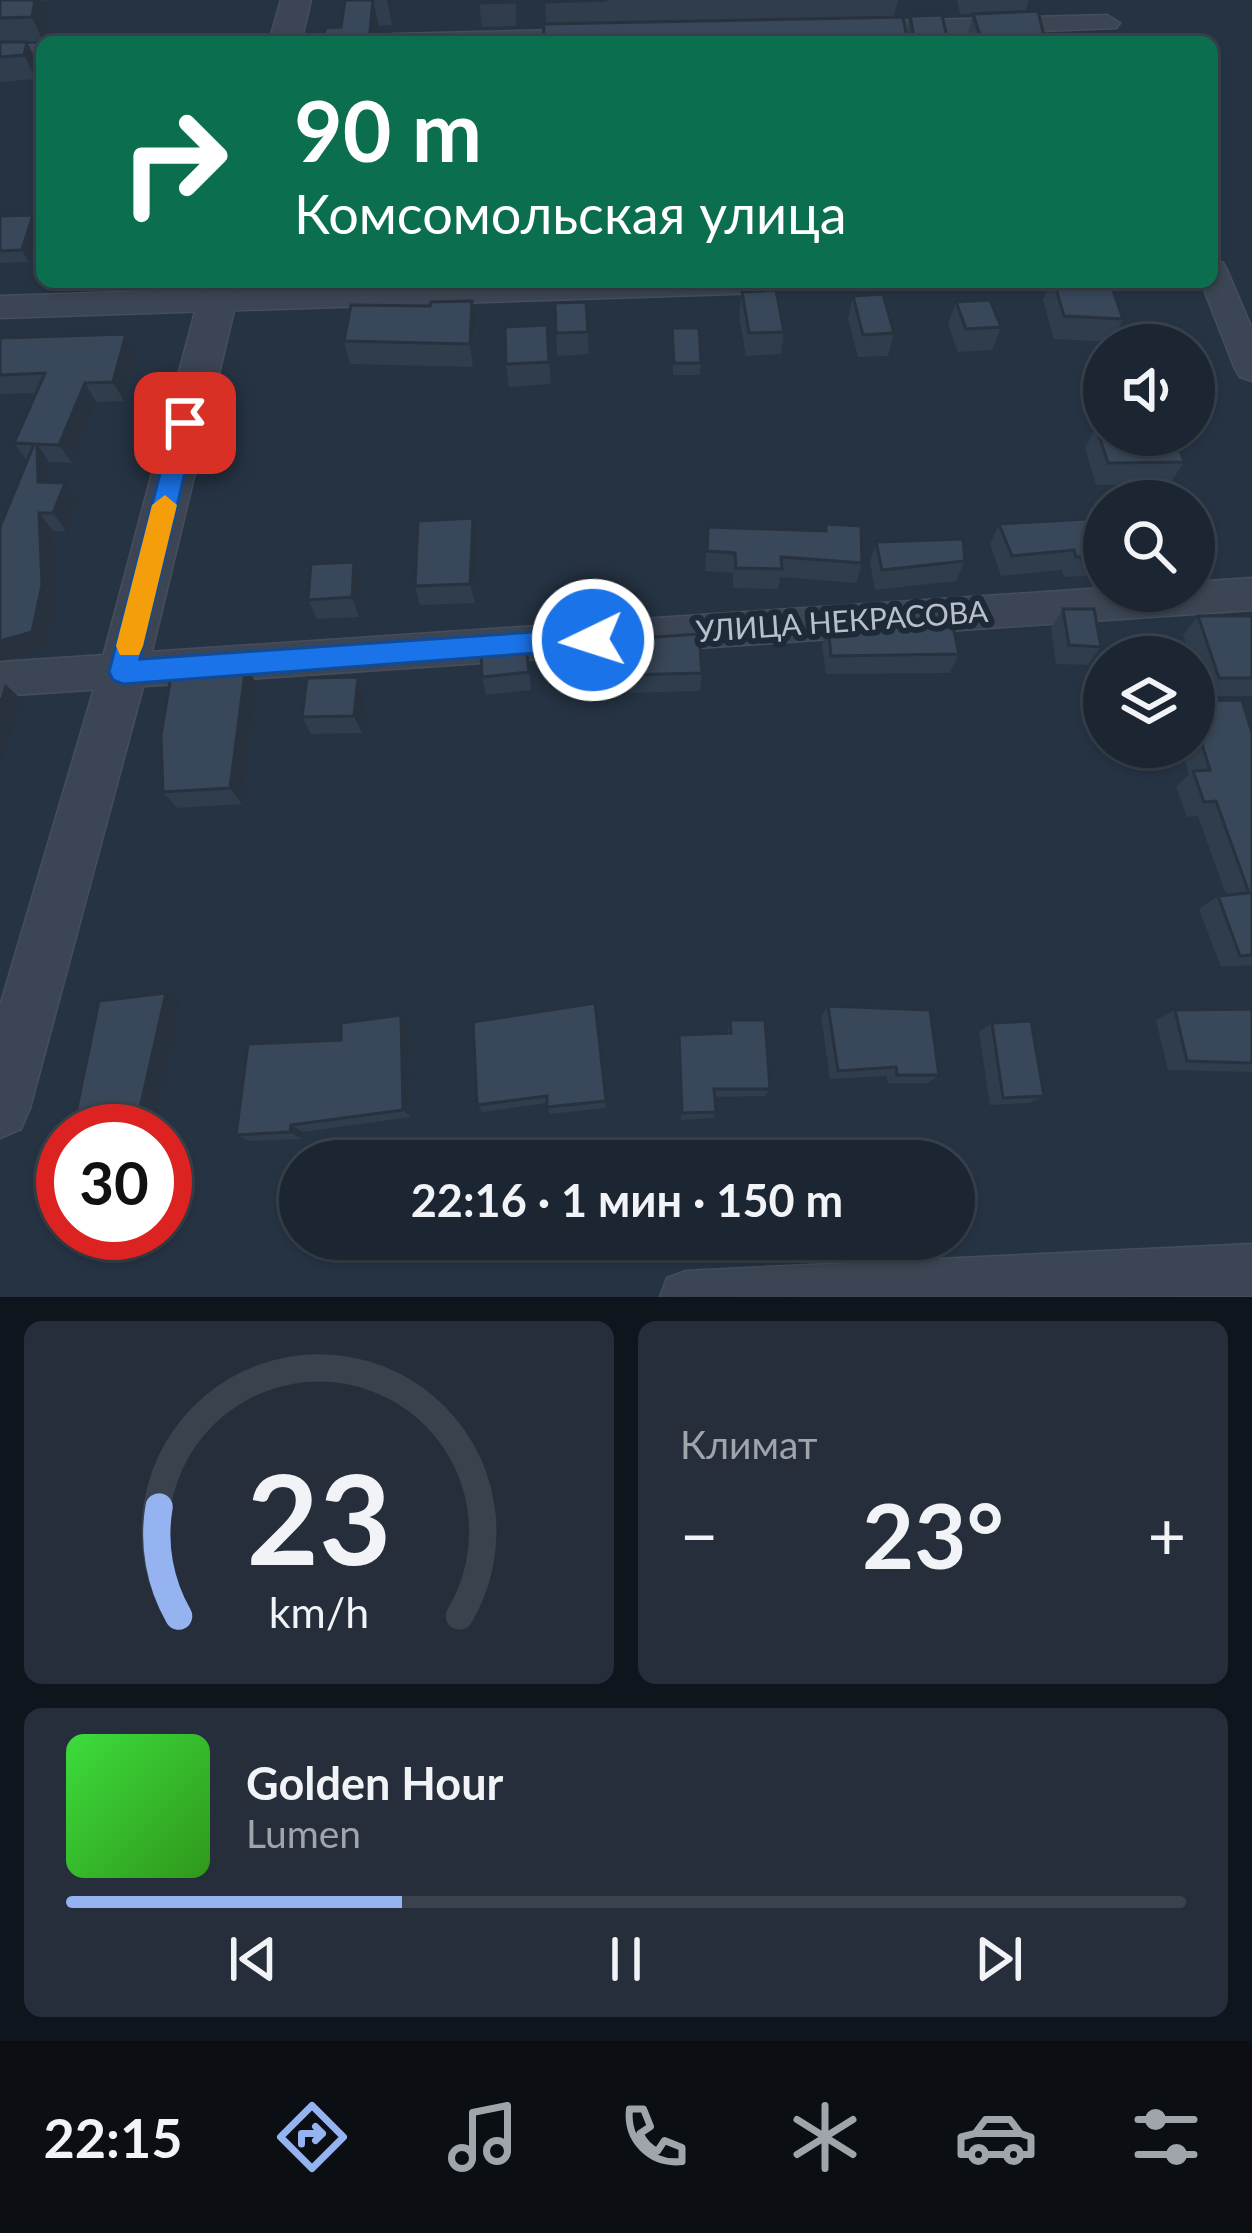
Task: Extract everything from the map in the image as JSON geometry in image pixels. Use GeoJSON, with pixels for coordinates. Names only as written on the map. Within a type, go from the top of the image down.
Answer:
{"type":"FeatureCollection","features":[{"type":"Feature","properties":{"kind":"street"},"geometry":{"type":"LineString","coordinates":[[287,36],[296,0]]}},
{"type":"Feature","properties":{"kind":"street"},"geometry":{"type":"LineString","coordinates":[[870,30],[1106,22]]}},
{"type":"Feature","properties":{"kind":"street"},"geometry":{"type":"LineString","coordinates":[[0,55],[36,53]]}},
{"type":"Feature","properties":{"kind":"street"},"geometry":{"type":"LineString","coordinates":[[1218,285],[1252,369]]}},
{"type":"Feature","properties":{"kind":"street"},"geometry":{"type":"LineString","coordinates":[[0,307],[219,291],[400,288]]}},
{"type":"Feature","properties":{"kind":"street"},"geometry":{"type":"LineString","coordinates":[[0,1108],[123,672],[219,291]]}},
{"type":"Feature","properties":{"kind":"street","name":"УЛИЦА НЕКРАСОВА"},"geometry":{"type":"LineString","coordinates":[[0,679],[1252,594]]}},
{"type":"Feature","properties":{"kind":"street"},"geometry":{"type":"LineString","coordinates":[[686,1297],[1252,1270]]}},
{"type":"Feature","properties":{"kind":"building"},"geometry":{"type":"Polygon","coordinates":[[[0,0],[35,0],[32,17],[0,18],[0,0]]]}},
{"type":"Feature","properties":{"kind":"building"},"geometry":{"type":"Polygon","coordinates":[[[345,0],[373,0],[370,36],[324,36],[325,28],[341,27],[345,0]]]}},
{"type":"Feature","properties":{"kind":"building"},"geometry":{"type":"Polygon","coordinates":[[[1038,11],[1044,36],[980,35],[973,14],[1038,11]]]}},
{"type":"Feature","properties":{"kind":"building"},"geometry":{"type":"Polygon","coordinates":[[[942,15],[947,36],[914,36],[910,16],[942,15]]]}},
{"type":"Feature","properties":{"kind":"building"},"geometry":{"type":"Polygon","coordinates":[[[903,17],[907,36],[543,36],[544,24],[903,17]]]}},
{"type":"Feature","properties":{"kind":"building"},"geometry":{"type":"Polygon","coordinates":[[[0,42],[27,42],[24,55],[0,57],[0,42]]]}},
{"type":"Feature","properties":{"kind":"building"},"geometry":{"type":"Polygon","coordinates":[[[33,215],[22,250],[0,251],[0,216],[33,215]]]}},
{"type":"Feature","properties":{"kind":"building"},"geometry":{"type":"Polygon","coordinates":[[[1056,288],[1112,288],[1123,319],[1064,316],[1056,288]]]}},
{"type":"Feature","properties":{"kind":"building"},"geometry":{"type":"Polygon","coordinates":[[[776,290],[784,332],[749,333],[742,292],[776,290]]]}},
{"type":"Feature","properties":{"kind":"building"},"geometry":{"type":"Polygon","coordinates":[[[883,294],[894,333],[863,335],[853,296],[883,294]]]}},
{"type":"Feature","properties":{"kind":"building"},"geometry":{"type":"Polygon","coordinates":[[[990,300],[1001,327],[966,329],[956,302],[990,300]]]}},
{"type":"Feature","properties":{"kind":"building"},"geometry":{"type":"Polygon","coordinates":[[[472,301],[470,344],[344,341],[351,305],[430,306],[431,302],[472,301]]]}},
{"type":"Feature","properties":{"kind":"building"},"geometry":{"type":"Polygon","coordinates":[[[586,302],[588,332],[556,333],[555,303],[586,302]]]}},
{"type":"Feature","properties":{"kind":"building"},"geometry":{"type":"Polygon","coordinates":[[[547,325],[549,362],[506,364],[505,327],[547,325]]]}},
{"type":"Feature","properties":{"kind":"building"},"geometry":{"type":"Polygon","coordinates":[[[672,328],[699,328],[701,363],[674,363],[672,328]]]}},
{"type":"Feature","properties":{"kind":"building"},"geometry":{"type":"Polygon","coordinates":[[[126,334],[113,382],[85,383],[59,445],[37,444],[38,482],[65,483],[53,513],[39,513],[42,585],[32,632],[0,641],[0,527],[34,444],[14,443],[45,373],[0,375],[0,338],[126,334]]]}},
{"type":"Feature","properties":{"kind":"building"},"geometry":{"type":"Polygon","coordinates":[[[1106,456],[1182,456],[1184,462],[1108,463],[1106,456]]]}},
{"type":"Feature","properties":{"kind":"building"},"geometry":{"type":"Polygon","coordinates":[[[473,518],[470,584],[415,586],[418,521],[473,518]]]}},
{"type":"Feature","properties":{"kind":"building"},"geometry":{"type":"Polygon","coordinates":[[[1083,519],[1083,557],[1076,557],[1074,550],[1012,556],[999,524],[1083,519]]]}},
{"type":"Feature","properties":{"kind":"building"},"geometry":{"type":"Polygon","coordinates":[[[826,524],[861,526],[862,563],[781,557],[782,569],[736,568],[735,553],[707,551],[708,527],[826,531],[826,524]]]}},
{"type":"Feature","properties":{"kind":"building"},"geometry":{"type":"Polygon","coordinates":[[[963,539],[965,561],[882,570],[876,542],[963,539]]]}},
{"type":"Feature","properties":{"kind":"building"},"geometry":{"type":"Polygon","coordinates":[[[354,562],[352,597],[308,600],[311,564],[354,562]]]}},
{"type":"Feature","properties":{"kind":"building"},"geometry":{"type":"Polygon","coordinates":[[[1063,609],[1095,612],[1099,636],[1083,636],[1083,646],[1069,645],[1063,609]]]}},
{"type":"Feature","properties":{"kind":"building"},"geometry":{"type":"Polygon","coordinates":[[[1198,616],[1252,616],[1252,678],[1219,678],[1215,636],[1205,636],[1198,616]]]}},
{"type":"Feature","properties":{"kind":"building"},"geometry":{"type":"Polygon","coordinates":[[[951,617],[959,654],[831,656],[828,625],[951,617]]]}},
{"type":"Feature","properties":{"kind":"building"},"geometry":{"type":"Polygon","coordinates":[[[699,634],[702,673],[630,675],[628,639],[699,634]]]}},
{"type":"Feature","properties":{"kind":"building"},"geometry":{"type":"Polygon","coordinates":[[[526,646],[529,672],[482,677],[481,649],[526,646]]]}},
{"type":"Feature","properties":{"kind":"building"},"geometry":{"type":"Polygon","coordinates":[[[246,665],[230,788],[163,792],[161,735],[172,670],[246,665]]]}},
{"type":"Feature","properties":{"kind":"building"},"geometry":{"type":"Polygon","coordinates":[[[358,677],[354,716],[302,717],[307,678],[358,677]]]}},
{"type":"Feature","properties":{"kind":"building"},"geometry":{"type":"Polygon","coordinates":[[[1242,700],[1252,733],[1252,955],[1240,956],[1218,896],[1249,893],[1216,801],[1204,802],[1193,771],[1215,768],[1215,701],[1242,700]]]}},
{"type":"Feature","properties":{"kind":"building"},"geometry":{"type":"Polygon","coordinates":[[[166,993],[141,1104],[78,1104],[99,1001],[166,993]]]}},
{"type":"Feature","properties":{"kind":"building"},"geometry":{"type":"Polygon","coordinates":[[[595,1003],[606,1101],[547,1107],[547,1096],[477,1105],[473,1022],[595,1003]]]}},
{"type":"Feature","properties":{"kind":"building"},"geometry":{"type":"Polygon","coordinates":[[[828,1006],[930,1010],[939,1075],[897,1075],[896,1067],[838,1071],[828,1006]]]}},
{"type":"Feature","properties":{"kind":"building"},"geometry":{"type":"Polygon","coordinates":[[[1252,1009],[1252,1063],[1187,1061],[1175,1010],[1252,1009]]]}},
{"type":"Feature","properties":{"kind":"building"},"geometry":{"type":"Polygon","coordinates":[[[401,1015],[403,1110],[291,1125],[290,1132],[236,1135],[248,1044],[341,1040],[341,1023],[401,1015]]]}},
{"type":"Feature","properties":{"kind":"building"},"geometry":{"type":"Polygon","coordinates":[[[730,1020],[765,1020],[770,1089],[714,1089],[716,1112],[682,1113],[679,1035],[731,1033],[730,1020]]]}},
{"type":"Feature","properties":{"kind":"building"},"geometry":{"type":"Polygon","coordinates":[[[1031,1021],[1044,1096],[1003,1098],[992,1023],[1031,1021]]]}},
{"type":"Feature","properties":{"kind":"slow traffic"},"geometry":{"type":"LineString","coordinates":[[129,646],[165,505]]}},
{"type":"Feature","properties":{"kind":"route"},"geometry":{"type":"LineString","coordinates":[[185,423],[123,672],[593,640]]}}]}
